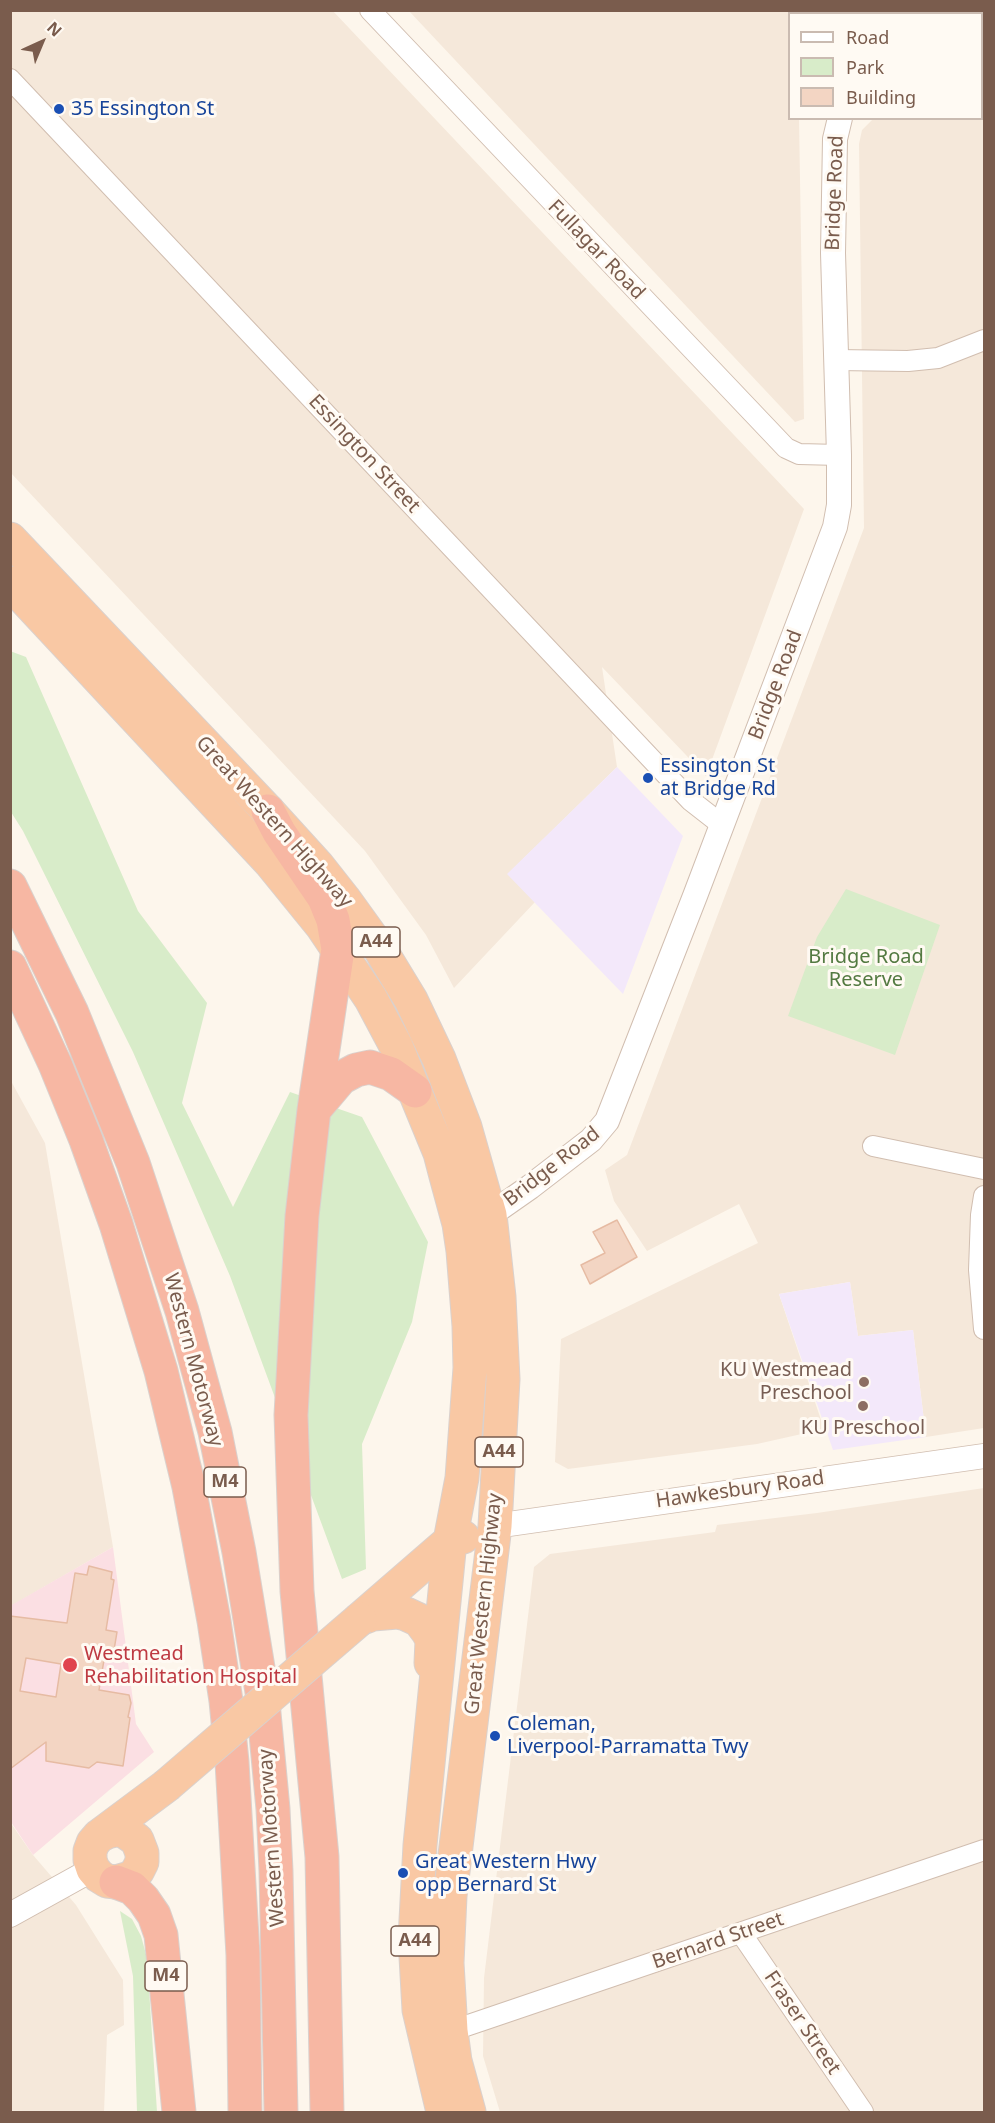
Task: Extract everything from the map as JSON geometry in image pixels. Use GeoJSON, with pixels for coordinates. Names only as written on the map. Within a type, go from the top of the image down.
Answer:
{"type":"FeatureCollection","features":[{"type":"Feature","properties":{"kind":"highway","name":"Great Western Highway"},"geometry":{"type":"LineString","coordinates":[[10,539],[268,811],[344,898],[398,976],[423,1024],[454,1094],[490,1215],[499,1297],[503,1378],[495,1526],[450,1896],[447,1963],[455,2061],[469,2112]]}},
{"type":"Feature","properties":{"kind":"highway","name":"Great Western Highway"},"geometry":{"type":"LineString","coordinates":[[10,583],[270,862],[304,902],[373,1002],[396,1046],[440,1153],[459,1224],[470,1326],[470,1368],[462,1478],[450,1541],[417,1873],[415,1940],[419,2010],[443,2112]]}},
{"type":"Feature","properties":{"kind":"highway"},"geometry":{"type":"LineString","coordinates":[[268,811],[279,832],[324,898],[333,920],[338,949],[314,1110],[302,1216],[291,1415],[297,1592],[322,1857],[327,2112]]}},
{"type":"Feature","properties":{"kind":"highway","name":"Western Motorway"},"geometry":{"type":"LineString","coordinates":[[10,886],[72,1013],[133,1163],[182,1311],[214,1432],[239,1552],[262,1692],[273,1809],[281,2112]]}},
{"type":"Feature","properties":{"kind":"highway","name":"Western Motorway"},"geometry":{"type":"LineString","coordinates":[[10,967],[55,1064],[86,1140],[116,1224],[161,1371],[189,1487],[226,1701],[232,1762],[243,1955],[245,2112]]}},
{"type":"Feature","properties":{"kind":"highway"},"geometry":{"type":"LineString","coordinates":[[314,1110],[341,1078],[356,1070],[370,1067],[391,1074],[415,1091]]}},
{"type":"Feature","properties":{"kind":"highway"},"geometry":{"type":"LineString","coordinates":[[166,1786],[150,1822],[142,1862],[133,1876],[105,1876],[90,1860],[93,1843],[99,1836],[166,1786],[450,1541],[495,1526]]}},
{"type":"Feature","properties":{"kind":"highway"},"geometry":{"type":"LineString","coordinates":[[360,1619],[373,1614],[397,1612],[413,1617],[424,1625],[432,1640],[427,1690],[433,1720]]}},
{"type":"Feature","properties":{"kind":"highway"},"geometry":{"type":"LineString","coordinates":[[99,1836],[116,1830],[124,1831],[137,1840],[142,1853]]}},
{"type":"Feature","properties":{"kind":"highway","name":"M4"},"geometry":{"type":"LineString","coordinates":[[105,1876],[132,1888],[143,1899],[154,1915],[161,1935],[179,2112]]}},
{"type":"Feature","properties":{"kind":"street","name":"Fullagar Road"},"geometry":{"type":"LineString","coordinates":[[370,10],[786,448],[799,454],[839,455]]}},
{"type":"Feature","properties":{"kind":"street","name":"Essington Street"},"geometry":{"type":"LineString","coordinates":[[10,79],[690,800],[722,825]]}},
{"type":"Feature","properties":{"kind":"street","name":"Bridge Road"},"geometry":{"type":"LineString","coordinates":[[459,1224],[490,1215],[591,1140],[607,1121],[835,527],[839,505],[839,455],[833,253],[834,162],[835,139],[840,120]]}},
{"type":"Feature","properties":{"kind":"street"},"geometry":{"type":"LineString","coordinates":[[836,360],[908,361],[938,358],[984,340]]}},
{"type":"Feature","properties":{"kind":"street"},"geometry":{"type":"LineString","coordinates":[[873,1146],[984,1168]]}},
{"type":"Feature","properties":{"kind":"street"},"geometry":{"type":"LineString","coordinates":[[984,1196],[979,1270],[984,1329]]}},
{"type":"Feature","properties":{"kind":"street","name":"Hawkesbury Road"},"geometry":{"type":"LineString","coordinates":[[495,1526],[984,1456]]}},
{"type":"Feature","properties":{"kind":"street","name":"Bernard Street"},"geometry":{"type":"LineString","coordinates":[[451,2031],[984,1850]]}},
{"type":"Feature","properties":{"kind":"street"},"geometry":{"type":"LineString","coordinates":[[10,1915],[105,1876]]}},
{"type":"Feature","properties":{"kind":"street","name":"Fraser Street"},"geometry":{"type":"LineString","coordinates":[[741,1933],[864,2112]]}},
{"type":"Feature","properties":{"kind":"shaded area"},"geometry":{"type":"Polygon","coordinates":[[[332,10],[804,509],[706,776],[602,667],[617,767],[508,874],[535,902],[454,988],[426,935],[365,851],[11,473],[11,11],[332,10]]]}},
{"type":"Feature","properties":{"kind":"shaded area"},"geometry":{"type":"Polygon","coordinates":[[[409,11],[884,12],[788,12],[788,120],[799,120],[804,419],[795,422],[409,11]]]}},
{"type":"Feature","properties":{"kind":"shaded area"},"geometry":{"type":"Polygon","coordinates":[[[983,56],[984,1428],[926,1437],[913,1330],[858,1336],[850,1282],[779,1294],[824,1429],[757,1444],[568,1469],[555,1462],[561,1339],[758,1243],[739,1204],[647,1251],[614,1201],[605,1170],[627,1155],[864,528],[859,144],[862,130],[872,120],[983,120],[983,56]]]}},
{"type":"Feature","properties":{"kind":"shaded area"},"geometry":{"type":"Polygon","coordinates":[[[617,767],[683,836],[623,994],[507,874],[617,767]]]}},
{"type":"Feature","properties":{"kind":"shaded area"},"geometry":{"type":"Polygon","coordinates":[[[11,1081],[45,1143],[113,1547],[11,1606],[11,1081]]]}},
{"type":"Feature","properties":{"kind":"shaded area","name":"KU Westmead Preschool"},"geometry":{"type":"Polygon","coordinates":[[[850,1282],[858,1336],[913,1330],[926,1437],[833,1450],[779,1294],[850,1282]]]}},
{"type":"Feature","properties":{"kind":"shaded area"},"geometry":{"type":"Polygon","coordinates":[[[984,1488],[984,2112],[500,2112],[483,2056],[484,1978],[534,1567],[550,1554],[715,1532],[717,1525],[817,1513],[984,1488]]]}},
{"type":"Feature","properties":{"kind":"shaded area","name":"Westmead Rehabilitation Hospital"},"geometry":{"type":"Polygon","coordinates":[[[113,1547],[136,1724],[154,1752],[33,1855],[11,1822],[10,1606],[113,1547]]]}},
{"type":"Feature","properties":{"kind":"shaded area"},"geometry":{"type":"Polygon","coordinates":[[[10,1822],[33,1855],[76,1905],[123,1980],[124,2025],[107,2035],[104,2112],[11,2112],[10,1822]]]}},
{"type":"Feature","properties":{"kind":"green space"},"geometry":{"type":"Polygon","coordinates":[[[10,651],[26,657],[138,911],[207,1003],[182,1103],[233,1207],[290,1092],[362,1117],[428,1242],[412,1322],[362,1444],[366,1569],[342,1579],[230,1276],[133,1052],[23,831],[11,812],[10,651]]]}},
{"type":"Feature","properties":{"kind":"green space","name":"Bridge Road Reserve"},"geometry":{"type":"Polygon","coordinates":[[[846,889],[940,925],[895,1055],[788,1016],[817,937],[846,889]]]}},
{"type":"Feature","properties":{"kind":"green space"},"geometry":{"type":"Polygon","coordinates":[[[120,1911],[132,1919],[141,1936],[147,1958],[157,2112],[137,2112],[133,1976],[120,1911]]]}},
{"type":"Feature","properties":{"kind":"building"},"geometry":{"type":"Polygon","coordinates":[[[617,1220],[637,1257],[590,1284],[581,1265],[605,1253],[593,1232],[617,1220]]]}},
{"type":"Feature","properties":{"kind":"building"},"geometry":{"type":"Polygon","coordinates":[[[89,1566],[112,1572],[111,1579],[114,1580],[106,1630],[117,1632],[113,1656],[105,1654],[99,1690],[129,1695],[131,1703],[128,1717],[130,1718],[123,1766],[97,1762],[89,1768],[46,1761],[46,1742],[10,1769],[10,1616],[67,1623],[75,1573],[87,1575],[89,1566]],[[26,1658],[20,1691],[56,1697],[61,1664],[26,1658]]]}},
{"type":"Feature","properties":{"kind":"place","name":"35 Essington St"},"geometry":{"type":"Point","coordinates":[59,109]}},
{"type":"Feature","properties":{"kind":"place","name":"Essington St at Bridge Rd"},"geometry":{"type":"Point","coordinates":[648,778]}},
{"type":"Feature","properties":{"kind":"place","name":"KU Westmead Preschool"},"geometry":{"type":"Point","coordinates":[864,1382]}},
{"type":"Feature","properties":{"kind":"place","name":"KU Preschool"},"geometry":{"type":"Point","coordinates":[863,1406]}},
{"type":"Feature","properties":{"kind":"place","name":"Westmead Rehabilitation Hospital"},"geometry":{"type":"Point","coordinates":[70,1665]}},
{"type":"Feature","properties":{"kind":"place","name":"Coleman, Liverpool-Parramatta Twy"},"geometry":{"type":"Point","coordinates":[495,1736]}},
{"type":"Feature","properties":{"kind":"place","name":"Great Western Hwy opp Bernard St"},"geometry":{"type":"Point","coordinates":[403,1873]}}]}
